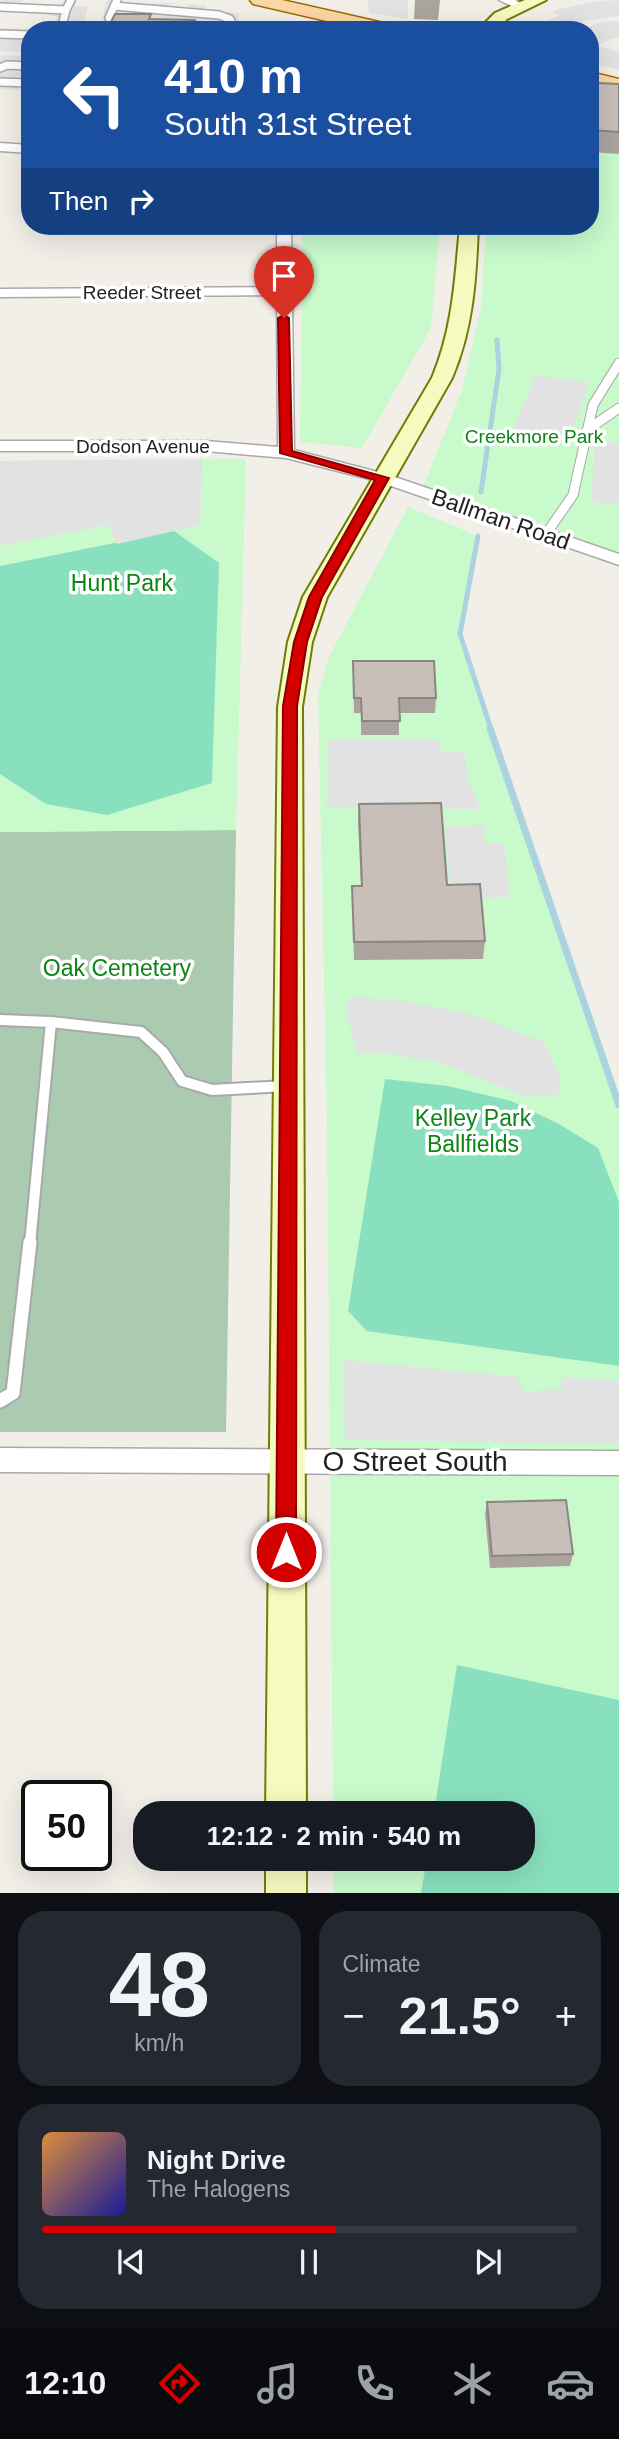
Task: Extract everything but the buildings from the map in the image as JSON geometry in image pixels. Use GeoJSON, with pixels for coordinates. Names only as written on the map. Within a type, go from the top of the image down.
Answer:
{"type":"FeatureCollection","features":[{"type":"Feature","properties":{"kind":"main road"},"geometry":{"type":"LineString","coordinates":[[259,0],[351,21]]}},
{"type":"Feature","properties":{"kind":"main road"},"geometry":{"type":"LineString","coordinates":[[496,21],[512,3],[538,0]]}},
{"type":"Feature","properties":{"kind":"main road"},"geometry":{"type":"LineString","coordinates":[[599,80],[619,85]]}},
{"type":"Feature","properties":{"kind":"main road"},"geometry":{"type":"LineString","coordinates":[[286,1801],[290,706],[294,673],[315,597],[453,355],[464,310],[468,235]]}},
{"type":"Feature","properties":{"kind":"main road"},"geometry":{"type":"LineString","coordinates":[[286,1871],[286,1893]]}},
{"type":"Feature","properties":{"kind":"street"},"geometry":{"type":"LineString","coordinates":[[0,147],[21,148]]}},
{"type":"Feature","properties":{"kind":"street"},"geometry":{"type":"LineString","coordinates":[[284,235],[286,453]]}},
{"type":"Feature","properties":{"kind":"street","name":"Reeder Street"},"geometry":{"type":"LineString","coordinates":[[0,293],[283,291]]}},
{"type":"Feature","properties":{"kind":"street","name":"Dodson Avenue"},"geometry":{"type":"LineString","coordinates":[[0,446],[206,446],[286,453],[383,478]]}},
{"type":"Feature","properties":{"kind":"street","name":"Ballman Road"},"geometry":{"type":"LineString","coordinates":[[383,478],[619,560]]}},
{"type":"Feature","properties":{"kind":"street","name":"O Street South"},"geometry":{"type":"LineString","coordinates":[[0,1460],[619,1463]]}},
{"type":"Feature","properties":{"kind":"lane"},"geometry":{"type":"LineString","coordinates":[[63,21],[71,0]]}},
{"type":"Feature","properties":{"kind":"lane"},"geometry":{"type":"LineString","coordinates":[[0,3],[66,10]]}},
{"type":"Feature","properties":{"kind":"lane"},"geometry":{"type":"LineString","coordinates":[[110,21],[109,18],[115,3],[226,17],[230,21]]}},
{"type":"Feature","properties":{"kind":"lane"},"geometry":{"type":"LineString","coordinates":[[0,34],[21,35]]}},
{"type":"Feature","properties":{"kind":"lane"},"geometry":{"type":"LineString","coordinates":[[0,68],[7,65],[21,66]]}},
{"type":"Feature","properties":{"kind":"lane"},"geometry":{"type":"LineString","coordinates":[[0,82],[21,83]]}},
{"type":"Feature","properties":{"kind":"lane"},"geometry":{"type":"LineString","coordinates":[[546,534],[573,495],[593,405],[619,363]]}},
{"type":"Feature","properties":{"kind":"lane"},"geometry":{"type":"LineString","coordinates":[[587,430],[619,408]]}},
{"type":"Feature","properties":{"kind":"lane"},"geometry":{"type":"LineString","coordinates":[[0,1020],[51,1022],[141,1032],[163,1052],[182,1082],[212,1090],[289,1086]]}},
{"type":"Feature","properties":{"kind":"lane"},"geometry":{"type":"LineString","coordinates":[[0,1401],[13,1393],[20,1350],[51,1022]]}},
{"type":"Feature","properties":{"kind":"green space","name":"Creekmore Park"},"geometry":{"type":"Polygon","coordinates":[[[599,153],[619,154],[619,554],[421,492],[462,390],[481,308],[485,235],[599,235],[599,153]]]}},
{"type":"Feature","properties":{"kind":"green space"},"geometry":{"type":"Polygon","coordinates":[[[302,235],[439,235],[431,328],[362,448],[300,442],[302,235]]]}},
{"type":"Feature","properties":{"kind":"green space","name":"Hunt Park"},"geometry":{"type":"Polygon","coordinates":[[[246,459],[236,830],[0,832],[0,461],[246,459]]]}},
{"type":"Feature","properties":{"kind":"green space","name":"Kelley Park Ballfields"},"geometry":{"type":"Polygon","coordinates":[[[408,507],[478,536],[460,634],[619,1105],[619,1893],[333,1893],[333,1871],[535,1871],[535,1801],[333,1801],[327,1121],[318,696],[328,659],[408,507]]]}},
{"type":"Feature","properties":{"kind":"green space","name":"Hunt Park"},"geometry":{"type":"Polygon","coordinates":[[[174,531],[219,563],[212,783],[107,815],[46,804],[0,774],[0,566],[174,531]]]}},
{"type":"Feature","properties":{"kind":"green space","name":"Oak Cemetery"},"geometry":{"type":"Polygon","coordinates":[[[236,830],[226,1432],[0,1432],[0,832],[236,830]]]}},
{"type":"Feature","properties":{"kind":"green space"},"geometry":{"type":"Polygon","coordinates":[[[385,1079],[448,1086],[511,1101],[559,1124],[598,1148],[619,1202],[619,1366],[367,1331],[348,1311],[385,1079]]]}},
{"type":"Feature","properties":{"kind":"green space"},"geometry":{"type":"Polygon","coordinates":[[[457,1665],[619,1700],[619,1893],[421,1893],[425,1871],[535,1871],[535,1801],[436,1801],[457,1665]]]}},
{"type":"Feature","properties":{"kind":"shaded area"},"geometry":{"type":"Polygon","coordinates":[[[1,0],[23,0],[21,6],[46,6],[61,4],[64,0],[76,0],[75,6],[88,7],[84,21],[56,21],[58,18],[47,12],[0,10],[1,0]]]}},
{"type":"Feature","properties":{"kind":"shaded area"},"geometry":{"type":"Polygon","coordinates":[[[107,0],[121,0],[123,4],[176,3],[169,5],[172,9],[189,8],[187,4],[205,5],[207,11],[239,13],[238,21],[102,19],[107,0]]]}},
{"type":"Feature","properties":{"kind":"shaded area"},"geometry":{"type":"Polygon","coordinates":[[[368,0],[408,0],[408,19],[369,13],[368,0]]]}},
{"type":"Feature","properties":{"kind":"shaded area"},"geometry":{"type":"Polygon","coordinates":[[[619,0],[619,16],[584,21],[547,21],[560,15],[552,12],[556,10],[591,2],[619,0]]]}},
{"type":"Feature","properties":{"kind":"shaded area"},"geometry":{"type":"Polygon","coordinates":[[[619,21],[619,37],[599,45],[599,23],[619,21]]]}},
{"type":"Feature","properties":{"kind":"shaded area"},"geometry":{"type":"Polygon","coordinates":[[[0,28],[21,29],[21,52],[0,51],[0,28]]]}},
{"type":"Feature","properties":{"kind":"shaded area"},"geometry":{"type":"Polygon","coordinates":[[[599,47],[619,52],[619,70],[599,65],[599,47]]]}},
{"type":"Feature","properties":{"kind":"shaded area"},"geometry":{"type":"Polygon","coordinates":[[[3,55],[21,56],[21,90],[0,89],[0,58],[3,55]]]}},
{"type":"Feature","properties":{"kind":"shaded area"},"geometry":{"type":"Polygon","coordinates":[[[535,375],[589,383],[569,440],[513,431],[535,375]]]}},
{"type":"Feature","properties":{"kind":"shaded area"},"geometry":{"type":"Polygon","coordinates":[[[595,440],[619,442],[619,504],[591,502],[595,440]]]}},
{"type":"Feature","properties":{"kind":"shaded area"},"geometry":{"type":"Polygon","coordinates":[[[202,459],[200,525],[117,544],[107,525],[0,546],[0,461],[202,459]]]}},
{"type":"Feature","properties":{"kind":"shaded area"},"geometry":{"type":"Polygon","coordinates":[[[327,740],[439,740],[442,752],[464,751],[468,778],[480,809],[327,807],[327,740]]]}},
{"type":"Feature","properties":{"kind":"shaded area"},"geometry":{"type":"Polygon","coordinates":[[[483,825],[485,843],[504,843],[510,897],[465,898],[450,890],[445,826],[483,825]]]}},
{"type":"Feature","properties":{"kind":"shaded area"},"geometry":{"type":"Polygon","coordinates":[[[349,997],[397,1000],[474,1015],[545,1043],[559,1074],[559,1095],[527,1097],[441,1063],[391,1054],[357,1053],[347,1014],[349,997]]]}},
{"type":"Feature","properties":{"kind":"shaded area"},"geometry":{"type":"Polygon","coordinates":[[[343,1360],[519,1377],[523,1391],[562,1390],[560,1377],[619,1381],[619,1444],[345,1440],[343,1360]]]}},
{"type":"Feature","properties":{"kind":"waterway"},"geometry":{"type":"LineString","coordinates":[[481,492],[499,369],[497,340]]}},
{"type":"Feature","properties":{"kind":"waterway"},"geometry":{"type":"LineString","coordinates":[[478,536],[460,634],[491,729]]}},
{"type":"Feature","properties":{"kind":"waterway"},"geometry":{"type":"LineString","coordinates":[[490,728],[619,1105]]}},
{"type":"Feature","properties":{"kind":"route"},"geometry":{"type":"LineString","coordinates":[[284,318],[286,453],[383,478],[315,597],[300,642],[290,706],[286,1552]]}}]}
